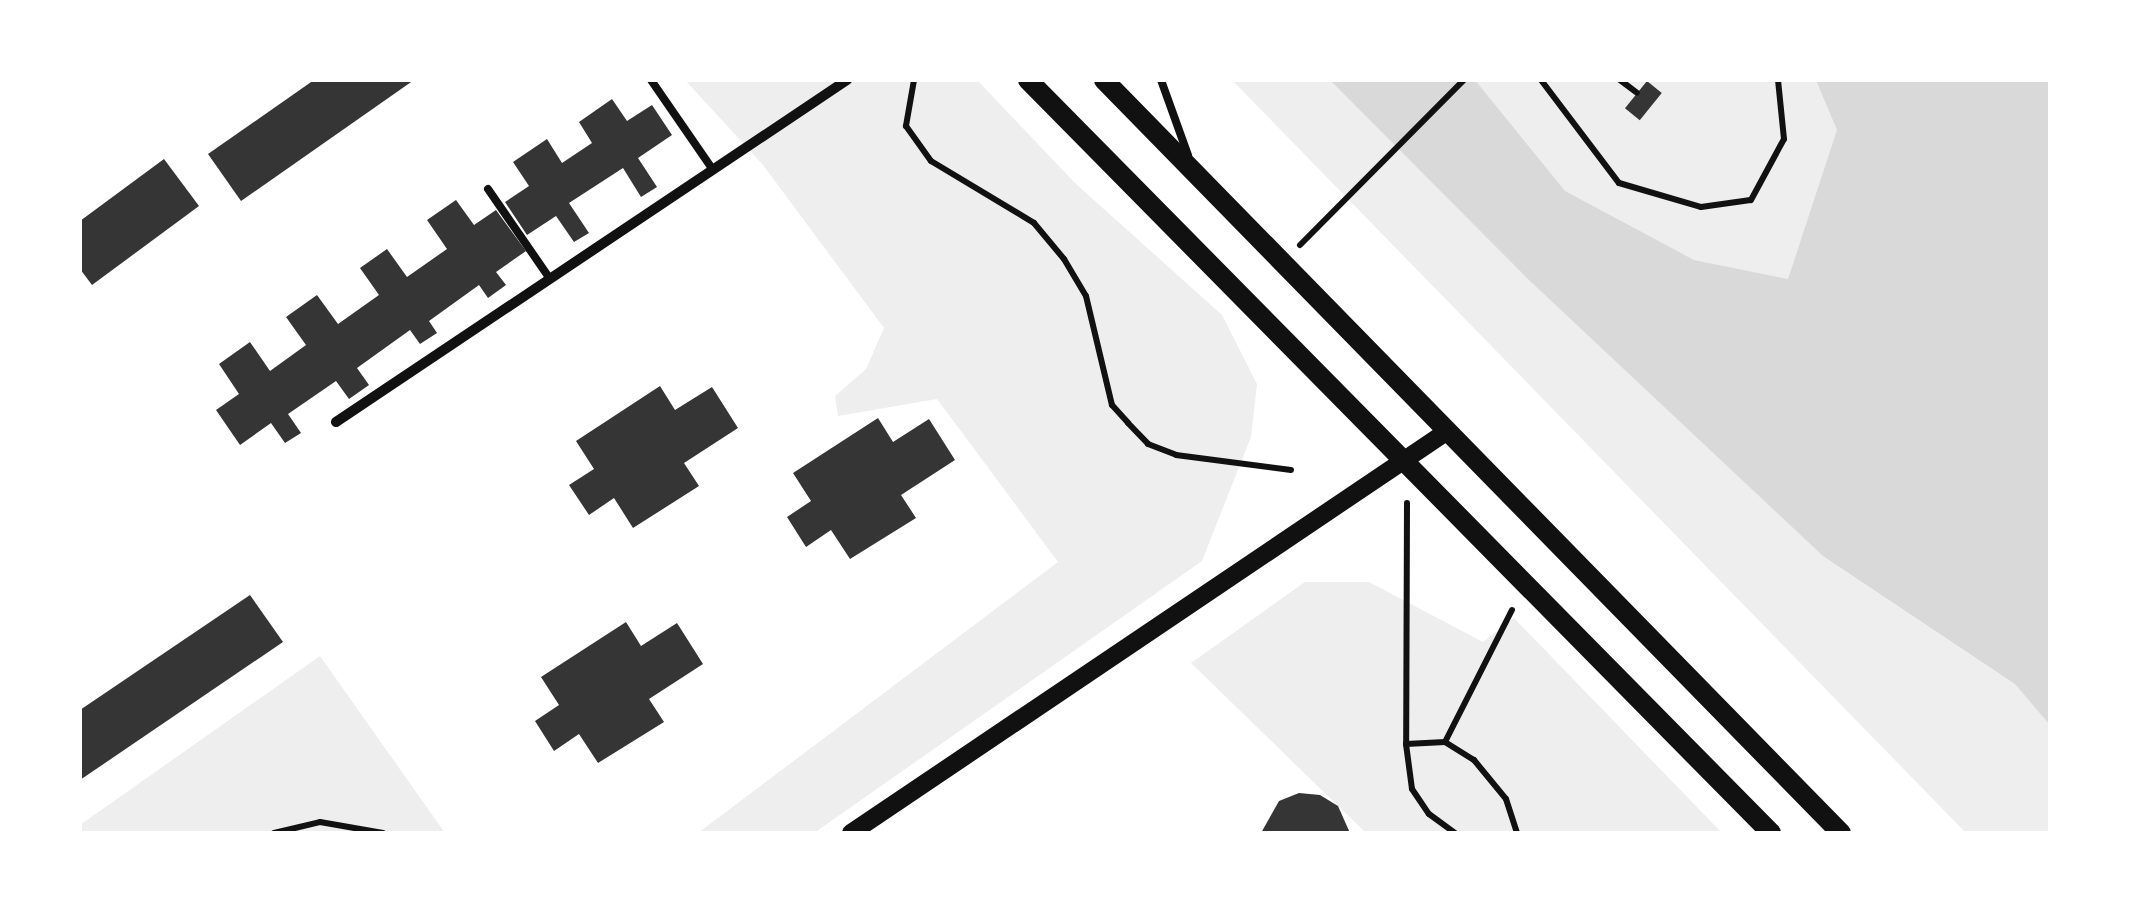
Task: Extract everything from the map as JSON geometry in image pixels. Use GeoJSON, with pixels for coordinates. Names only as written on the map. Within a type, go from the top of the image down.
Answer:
{"type":"FeatureCollection","features":[{"type":"Feature","properties":{"kind":"main road"},"geometry":{"type":"LineString","coordinates":[[1028,80],[1771,833]]}},
{"type":"Feature","properties":{"kind":"main road"},"geometry":{"type":"LineString","coordinates":[[1104,80],[1841,833]]}},
{"type":"Feature","properties":{"kind":"street"},"geometry":{"type":"LineString","coordinates":[[336,422],[848,80]]}},
{"type":"Feature","properties":{"kind":"street"},"geometry":{"type":"LineString","coordinates":[[850,833],[1446,432]]}},
{"type":"Feature","properties":{"kind":"lane"},"geometry":{"type":"LineString","coordinates":[[651,80],[713,170]]}},
{"type":"Feature","properties":{"kind":"lane"},"geometry":{"type":"LineString","coordinates":[[1161,80],[1195,174]]}},
{"type":"Feature","properties":{"kind":"lane"},"geometry":{"type":"LineString","coordinates":[[488,189],[550,279]]}},
{"type":"Feature","properties":{"kind":"path"},"geometry":{"type":"LineString","coordinates":[[914,80],[906,126],[931,161],[1034,223],[1064,259],[1086,296],[1112,405],[1128,424],[1148,444],[1176,455],[1291,470]]}},
{"type":"Feature","properties":{"kind":"path"},"geometry":{"type":"LineString","coordinates":[[1282,264],[1464,80]]}},
{"type":"Feature","properties":{"kind":"path"},"geometry":{"type":"LineString","coordinates":[[1542,80],[1619,183],[1700,207],[1751,200],[1784,139],[1778,80]]}},
{"type":"Feature","properties":{"kind":"path"},"geometry":{"type":"LineString","coordinates":[[1620,80],[1637,94]]}},
{"type":"Feature","properties":{"kind":"path"},"geometry":{"type":"LineString","coordinates":[[1404,459],[1406,744],[1412,790],[1429,814],[1455,833]]}},
{"type":"Feature","properties":{"kind":"path"},"geometry":{"type":"LineString","coordinates":[[1445,742],[1526,582]]}},
{"type":"Feature","properties":{"kind":"path"},"geometry":{"type":"LineString","coordinates":[[1406,744],[1445,742],[1474,760],[1506,799],[1517,833]]}},
{"type":"Feature","properties":{"kind":"path"},"geometry":{"type":"LineString","coordinates":[[274,833],[320,822],[383,833]]}},
{"type":"Feature","properties":{"kind":"shaded area"},"geometry":{"type":"Polygon","coordinates":[[[685,80],[977,80],[1075,183],[1222,315],[1257,384],[1251,437],[1202,561],[814,833],[698,833],[1058,562],[937,399],[838,416],[835,396],[866,369],[884,328],[763,165],[685,80]]]}},
{"type":"Feature","properties":{"kind":"shaded area"},"geometry":{"type":"Polygon","coordinates":[[[1232,80],[2050,80],[2050,833],[1966,833],[1232,80]]]}},
{"type":"Feature","properties":{"kind":"shaded area"},"geometry":{"type":"Polygon","coordinates":[[[1330,80],[1475,80],[1565,191],[1694,260],[1788,279],[1837,130],[1816,80],[2050,80],[2050,725],[2015,684],[1823,556],[1529,280],[1330,80]]]}},
{"type":"Feature","properties":{"kind":"shaded area"},"geometry":{"type":"Polygon","coordinates":[[[1305,582],[1369,582],[1483,642],[1514,618],[1722,833],[1366,833],[1191,663],[1305,582]]]}},
{"type":"Feature","properties":{"kind":"shaded area"},"geometry":{"type":"Polygon","coordinates":[[[320,656],[445,833],[80,833],[80,825],[320,656]]]}},
{"type":"Feature","properties":{"kind":"building"},"geometry":{"type":"Polygon","coordinates":[[[314,80],[414,80],[241,201],[208,154],[314,80]]]}},
{"type":"Feature","properties":{"kind":"building"},"geometry":{"type":"Polygon","coordinates":[[[1647,81],[1662,93],[1640,120],[1625,108],[1647,81]]]}},
{"type":"Feature","properties":{"kind":"building"},"geometry":{"type":"Polygon","coordinates":[[[612,99],[627,121],[652,105],[672,135],[638,158],[657,187],[641,197],[623,168],[569,203],[589,233],[574,242],[556,216],[527,235],[505,202],[529,186],[513,162],[547,139],[562,163],[592,143],[579,122],[612,99]]]}},
{"type":"Feature","properties":{"kind":"building"},"geometry":{"type":"Polygon","coordinates":[[[164,159],[199,206],[92,285],[80,269],[80,221],[164,159]]]}},
{"type":"Feature","properties":{"kind":"building"},"geometry":{"type":"Polygon","coordinates":[[[456,200],[474,225],[496,210],[526,251],[496,272],[506,285],[488,298],[479,285],[429,321],[437,333],[420,344],[410,330],[357,368],[369,385],[349,399],[336,381],[288,414],[301,433],[285,443],[271,423],[240,445],[216,410],[239,394],[219,364],[250,342],[270,371],[306,345],[286,317],[317,295],[338,324],[379,295],[360,268],[387,249],[407,277],[447,249],[427,220],[456,200]]]}},
{"type":"Feature","properties":{"kind":"building"},"geometry":{"type":"Polygon","coordinates":[[[660,386],[675,410],[712,387],[738,428],[684,463],[699,486],[633,528],[614,498],[589,515],[569,485],[594,469],[576,441],[660,386]]]}},
{"type":"Feature","properties":{"kind":"building"},"geometry":{"type":"Polygon","coordinates":[[[878,418],[893,442],[929,419],[955,460],[901,495],[916,518],[850,559],[831,530],[806,547],[787,517],[811,501],[793,473],[878,418]]]}},
{"type":"Feature","properties":{"kind":"building"},"geometry":{"type":"Polygon","coordinates":[[[250,595],[283,642],[80,780],[80,710],[250,595]]]}},
{"type":"Feature","properties":{"kind":"building"},"geometry":{"type":"Polygon","coordinates":[[[626,622],[641,646],[677,623],[703,664],[649,699],[664,722],[598,763],[579,734],[554,751],[535,721],[559,705],[541,677],[626,622]]]}},
{"type":"Feature","properties":{"kind":"building"},"geometry":{"type":"Polygon","coordinates":[[[1299,793],[1320,795],[1338,806],[1350,833],[1261,833],[1279,801],[1299,793]]]}}]}
